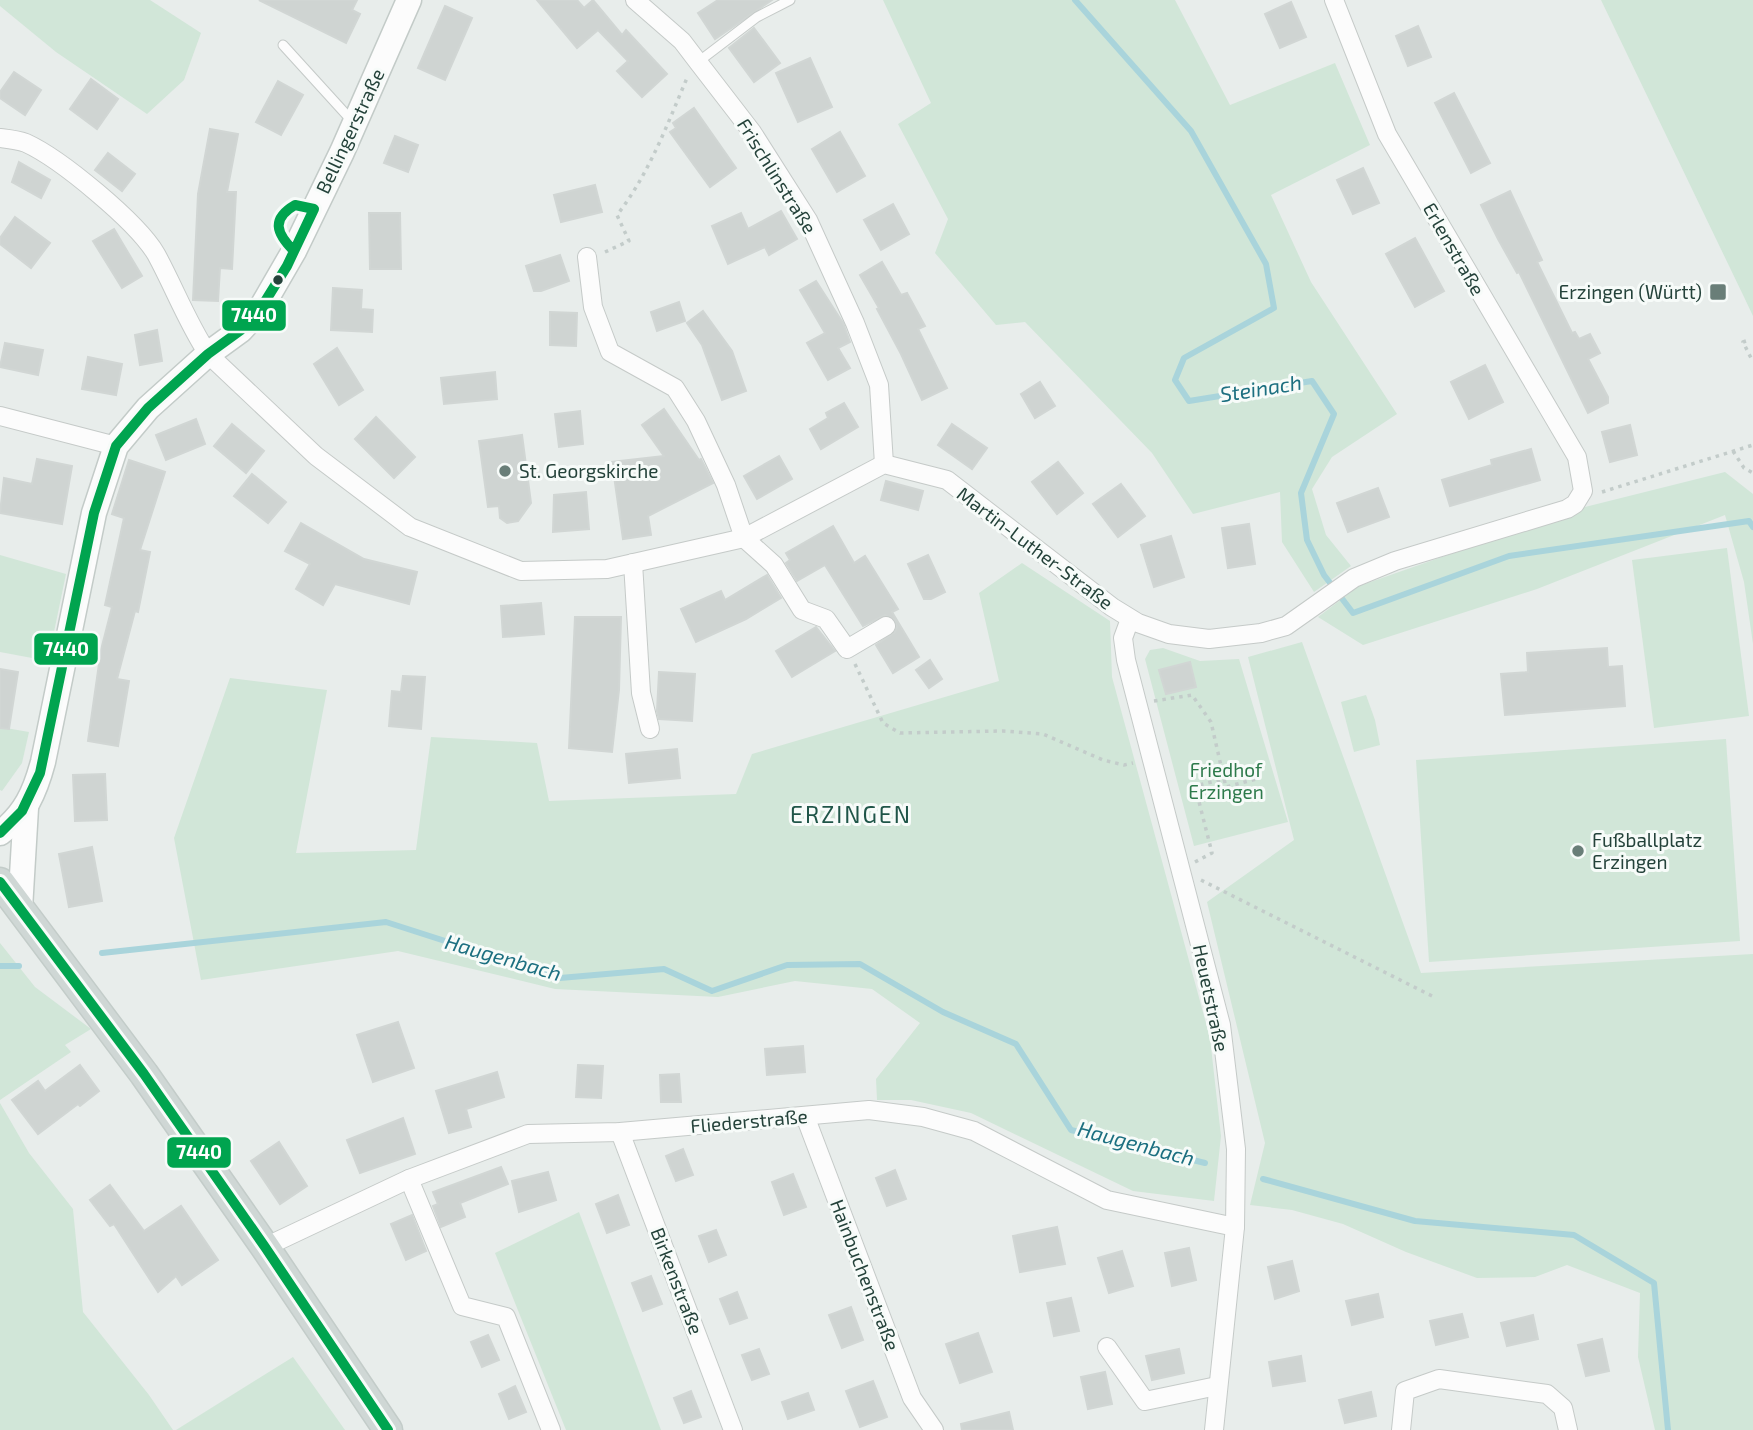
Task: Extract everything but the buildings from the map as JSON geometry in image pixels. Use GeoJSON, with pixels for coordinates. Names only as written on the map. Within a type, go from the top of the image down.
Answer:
{"type":"FeatureCollection","features":[{"type":"Feature","properties":{"kind":"main road"},"geometry":{"type":"LineString","coordinates":[[0,882],[144,1074],[265,1247],[387,1430]]}},
{"type":"Feature","properties":{"kind":"street","name":"Bellingerstraße"},"geometry":{"type":"LineString","coordinates":[[0,833],[26,808],[35,790],[94,513],[116,446],[148,408],[208,354],[241,330],[261,308],[294,251],[409,0]]}},
{"type":"Feature","properties":{"kind":"street","name":"Frischlinstraße"},"geometry":{"type":"LineString","coordinates":[[635,0],[681,41],[698,62],[752,132],[808,220],[855,323],[879,385],[884,464]]}},
{"type":"Feature","properties":{"kind":"street","name":"Erlenstraße"},"geometry":{"type":"LineString","coordinates":[[1334,0],[1387,134],[1577,457],[1583,491]]}},
{"type":"Feature","properties":{"kind":"street"},"geometry":{"type":"LineString","coordinates":[[0,138],[24,142],[60,162],[127,221],[154,251],[208,354],[316,456],[410,527],[521,571],[607,569],[744,538],[884,464]]}},
{"type":"Feature","properties":{"kind":"street"},"geometry":{"type":"LineString","coordinates":[[587,257],[593,307],[610,352],[674,388],[696,421],[726,485],[744,538],[774,565],[802,610],[826,619],[847,649],[886,626]]}},
{"type":"Feature","properties":{"kind":"street"},"geometry":{"type":"LineString","coordinates":[[0,416],[116,446]]}},
{"type":"Feature","properties":{"kind":"street","name":"Martin-Luther-Straße"},"geometry":{"type":"LineString","coordinates":[[884,464],[947,480],[1138,624],[1169,634],[1209,639],[1286,626],[1354,578],[1395,561],[1567,509],[1575,504],[1583,491]]}},
{"type":"Feature","properties":{"kind":"street"},"geometry":{"type":"LineString","coordinates":[[633,563],[641,693],[650,729]]}},
{"type":"Feature","properties":{"kind":"street","name":"Heuetstraße"},"geometry":{"type":"LineString","coordinates":[[1130,619],[1124,638],[1126,660],[1221,1025],[1236,1149],[1234,1227],[1214,1430]]}},
{"type":"Feature","properties":{"kind":"street","name":"Bellingerstraße"},"geometry":{"type":"LineString","coordinates":[[20,909],[26,808]]}},
{"type":"Feature","properties":{"kind":"street","name":"Fliederstraße"},"geometry":{"type":"LineString","coordinates":[[265,1247],[409,1179],[528,1134],[620,1132],[869,1110],[923,1116],[974,1131],[1107,1200],[1234,1227]]}},
{"type":"Feature","properties":{"kind":"street","name":"Hainbuchenstraße"},"geometry":{"type":"LineString","coordinates":[[805,1116],[912,1398],[934,1430]]}},
{"type":"Feature","properties":{"kind":"street","name":"Birkenstraße"},"geometry":{"type":"LineString","coordinates":[[620,1132],[733,1430]]}},
{"type":"Feature","properties":{"kind":"street"},"geometry":{"type":"LineString","coordinates":[[409,1179],[462,1306],[506,1317],[551,1430]]}},
{"type":"Feature","properties":{"kind":"street"},"geometry":{"type":"LineString","coordinates":[[1107,1346],[1145,1401],[1217,1386]]}},
{"type":"Feature","properties":{"kind":"street"},"geometry":{"type":"LineString","coordinates":[[1401,1430],[1405,1391],[1439,1379],[1547,1394],[1563,1408],[1568,1430]]}},
{"type":"Feature","properties":{"kind":"lane"},"geometry":{"type":"LineString","coordinates":[[698,62],[757,17],[790,0]]}},
{"type":"Feature","properties":{"kind":"lane"},"geometry":{"type":"LineString","coordinates":[[282,45],[354,124]]}},
{"type":"Feature","properties":{"kind":"path"},"geometry":{"type":"LineString","coordinates":[[587,257],[629,241],[617,215],[634,194],[687,78],[698,62]]}},
{"type":"Feature","properties":{"kind":"path"},"geometry":{"type":"LineString","coordinates":[[1746,341],[1743,342],[1753,362]]}},
{"type":"Feature","properties":{"kind":"path"},"geometry":{"type":"LineString","coordinates":[[1583,491],[1603,493],[1753,445]]}},
{"type":"Feature","properties":{"kind":"path"},"geometry":{"type":"LineString","coordinates":[[1733,451],[1744,468],[1753,473]]}},
{"type":"Feature","properties":{"kind":"path"},"geometry":{"type":"LineString","coordinates":[[847,649],[883,723],[900,733],[1003,731],[1043,734],[1103,760],[1124,765],[1152,760]]}},
{"type":"Feature","properties":{"kind":"path"},"geometry":{"type":"LineString","coordinates":[[1138,704],[1192,695],[1211,722],[1226,787],[1260,778]]}},
{"type":"Feature","properties":{"kind":"path"},"geometry":{"type":"LineString","coordinates":[[1181,869],[1212,853],[1195,786],[1224,779]]}},
{"type":"Feature","properties":{"kind":"path"},"geometry":{"type":"LineString","coordinates":[[1181,869],[1432,996]]}},
{"type":"Feature","properties":{"kind":"green space"},"geometry":{"type":"Polygon","coordinates":[[[0,0],[150,0],[201,33],[184,80],[147,114],[56,52],[0,6],[0,0]]]}},
{"type":"Feature","properties":{"kind":"green space"},"geometry":{"type":"Polygon","coordinates":[[[883,0],[1175,0],[1230,105],[1335,63],[1370,145],[1271,195],[1311,282],[1397,414],[1332,457],[1312,489],[1326,535],[1351,566],[1314,592],[1282,542],[1280,492],[1193,514],[1152,453],[1025,322],[996,325],[935,253],[948,219],[898,124],[931,103],[883,0]]]}},
{"type":"Feature","properties":{"kind":"green space"},"geometry":{"type":"Polygon","coordinates":[[[1601,0],[1753,0],[1753,316],[1744,297],[1601,0]]]}},
{"type":"Feature","properties":{"kind":"green space"},"geometry":{"type":"Polygon","coordinates":[[[1725,472],[1753,494],[1753,644],[1744,582],[1725,515],[1537,589],[1363,645],[1318,617],[1359,586],[1585,507],[1725,472]]]}},
{"type":"Feature","properties":{"kind":"green space"},"geometry":{"type":"Polygon","coordinates":[[[1727,548],[1749,716],[1654,728],[1632,560],[1727,548]]]}},
{"type":"Feature","properties":{"kind":"green space"},"geometry":{"type":"Polygon","coordinates":[[[0,555],[66,574],[48,661],[0,652],[0,555]]]}},
{"type":"Feature","properties":{"kind":"green space"},"geometry":{"type":"Polygon","coordinates":[[[1022,563],[1110,621],[1112,677],[1210,1038],[1221,1136],[1214,1201],[1133,1191],[971,1113],[911,1100],[877,1100],[876,1079],[920,1023],[872,989],[795,981],[718,997],[555,989],[398,951],[201,980],[174,838],[230,678],[327,690],[296,853],[416,850],[431,737],[537,743],[549,801],[736,794],[752,754],[999,681],[979,593],[1022,563]]]}},
{"type":"Feature","properties":{"kind":"green space"},"geometry":{"type":"Polygon","coordinates":[[[1302,642],[1421,973],[1753,954],[1753,1430],[1655,1430],[1638,1357],[1640,1293],[1567,1265],[1535,1277],[1477,1278],[1406,1252],[1343,1224],[1292,1210],[1250,1205],[1265,1143],[1207,902],[1294,840],[1248,657],[1302,642]]]}},
{"type":"Feature","properties":{"kind":"green space","name":"Friedhof Erzingen"},"geometry":{"type":"Polygon","coordinates":[[[1163,648],[1200,661],[1239,659],[1288,822],[1194,846],[1145,659],[1150,650],[1163,648]]]}},
{"type":"Feature","properties":{"kind":"green space"},"geometry":{"type":"Polygon","coordinates":[[[1366,695],[1380,745],[1354,752],[1341,702],[1366,695]]]}},
{"type":"Feature","properties":{"kind":"green space"},"geometry":{"type":"Polygon","coordinates":[[[0,727],[29,732],[22,763],[2,791],[0,790],[0,727]]]}},
{"type":"Feature","properties":{"kind":"green space","name":"Fußballplatz Erzingen"},"geometry":{"type":"Polygon","coordinates":[[[1726,739],[1740,941],[1429,962],[1416,760],[1726,739]]]}},
{"type":"Feature","properties":{"kind":"green space"},"geometry":{"type":"Polygon","coordinates":[[[0,943],[35,987],[91,1029],[65,1045],[71,1052],[0,1100],[0,943]]]}},
{"type":"Feature","properties":{"kind":"green space"},"geometry":{"type":"Polygon","coordinates":[[[0,1103],[29,1153],[73,1209],[83,1312],[149,1395],[173,1430],[0,1430],[0,1103]]]}},
{"type":"Feature","properties":{"kind":"green space"},"geometry":{"type":"Polygon","coordinates":[[[579,1212],[661,1430],[566,1430],[495,1253],[579,1212]]]}},
{"type":"Feature","properties":{"kind":"green space"},"geometry":{"type":"Polygon","coordinates":[[[293,1357],[345,1430],[176,1430],[293,1357]]]}},
{"type":"Feature","properties":{"kind":"waterway","name":"Steinach"},"geometry":{"type":"LineString","coordinates":[[1075,0],[1191,131],[1266,264],[1274,308],[1184,358],[1175,380],[1189,401],[1312,381],[1334,414],[1301,493],[1307,540],[1324,575],[1353,613],[1509,556],[1749,521],[1753,527]]}},
{"type":"Feature","properties":{"kind":"waterway","name":"Haugenbach"},"geometry":{"type":"LineString","coordinates":[[102,953],[386,922],[560,978],[664,969],[712,991],[787,965],[860,964],[943,1012],[1016,1044],[1071,1130],[1205,1163]]}},
{"type":"Feature","properties":{"kind":"waterway","name":"Haugenbach"},"geometry":{"type":"LineString","coordinates":[[0,966],[19,966]]}},
{"type":"Feature","properties":{"kind":"waterway","name":"Haugenbach"},"geometry":{"type":"LineString","coordinates":[[1263,1179],[1415,1221],[1574,1235],[1654,1283],[1668,1430]]}},
{"type":"Feature","properties":{"kind":"transit line","name":"7440"},"geometry":{"type":"LineString","coordinates":[[0,833],[22,811],[40,773],[94,513],[116,446],[148,408],[208,354],[241,330],[261,308],[287,266],[314,209],[295,205],[287,210],[279,221],[280,232],[294,251]]}},
{"type":"Feature","properties":{"kind":"transit line","name":"7440"},"geometry":{"type":"LineString","coordinates":[[0,882],[144,1074],[388,1430]]}},
{"type":"Feature","properties":{"kind":"place","name":"Erzingen (Württ)"},"geometry":{"type":"Point","coordinates":[1718,292]}},
{"type":"Feature","properties":{"kind":"place","name":"St. Georgskirche"},"geometry":{"type":"Point","coordinates":[505,471]}},
{"type":"Feature","properties":{"kind":"place","name":"Fußballplatz Erzingen"},"geometry":{"type":"Point","coordinates":[1578,851]}},
{"type":"Feature","properties":{"kind":"district","name":"ERZINGEN"},"geometry":{"type":"Point","coordinates":[851,815]}}]}
